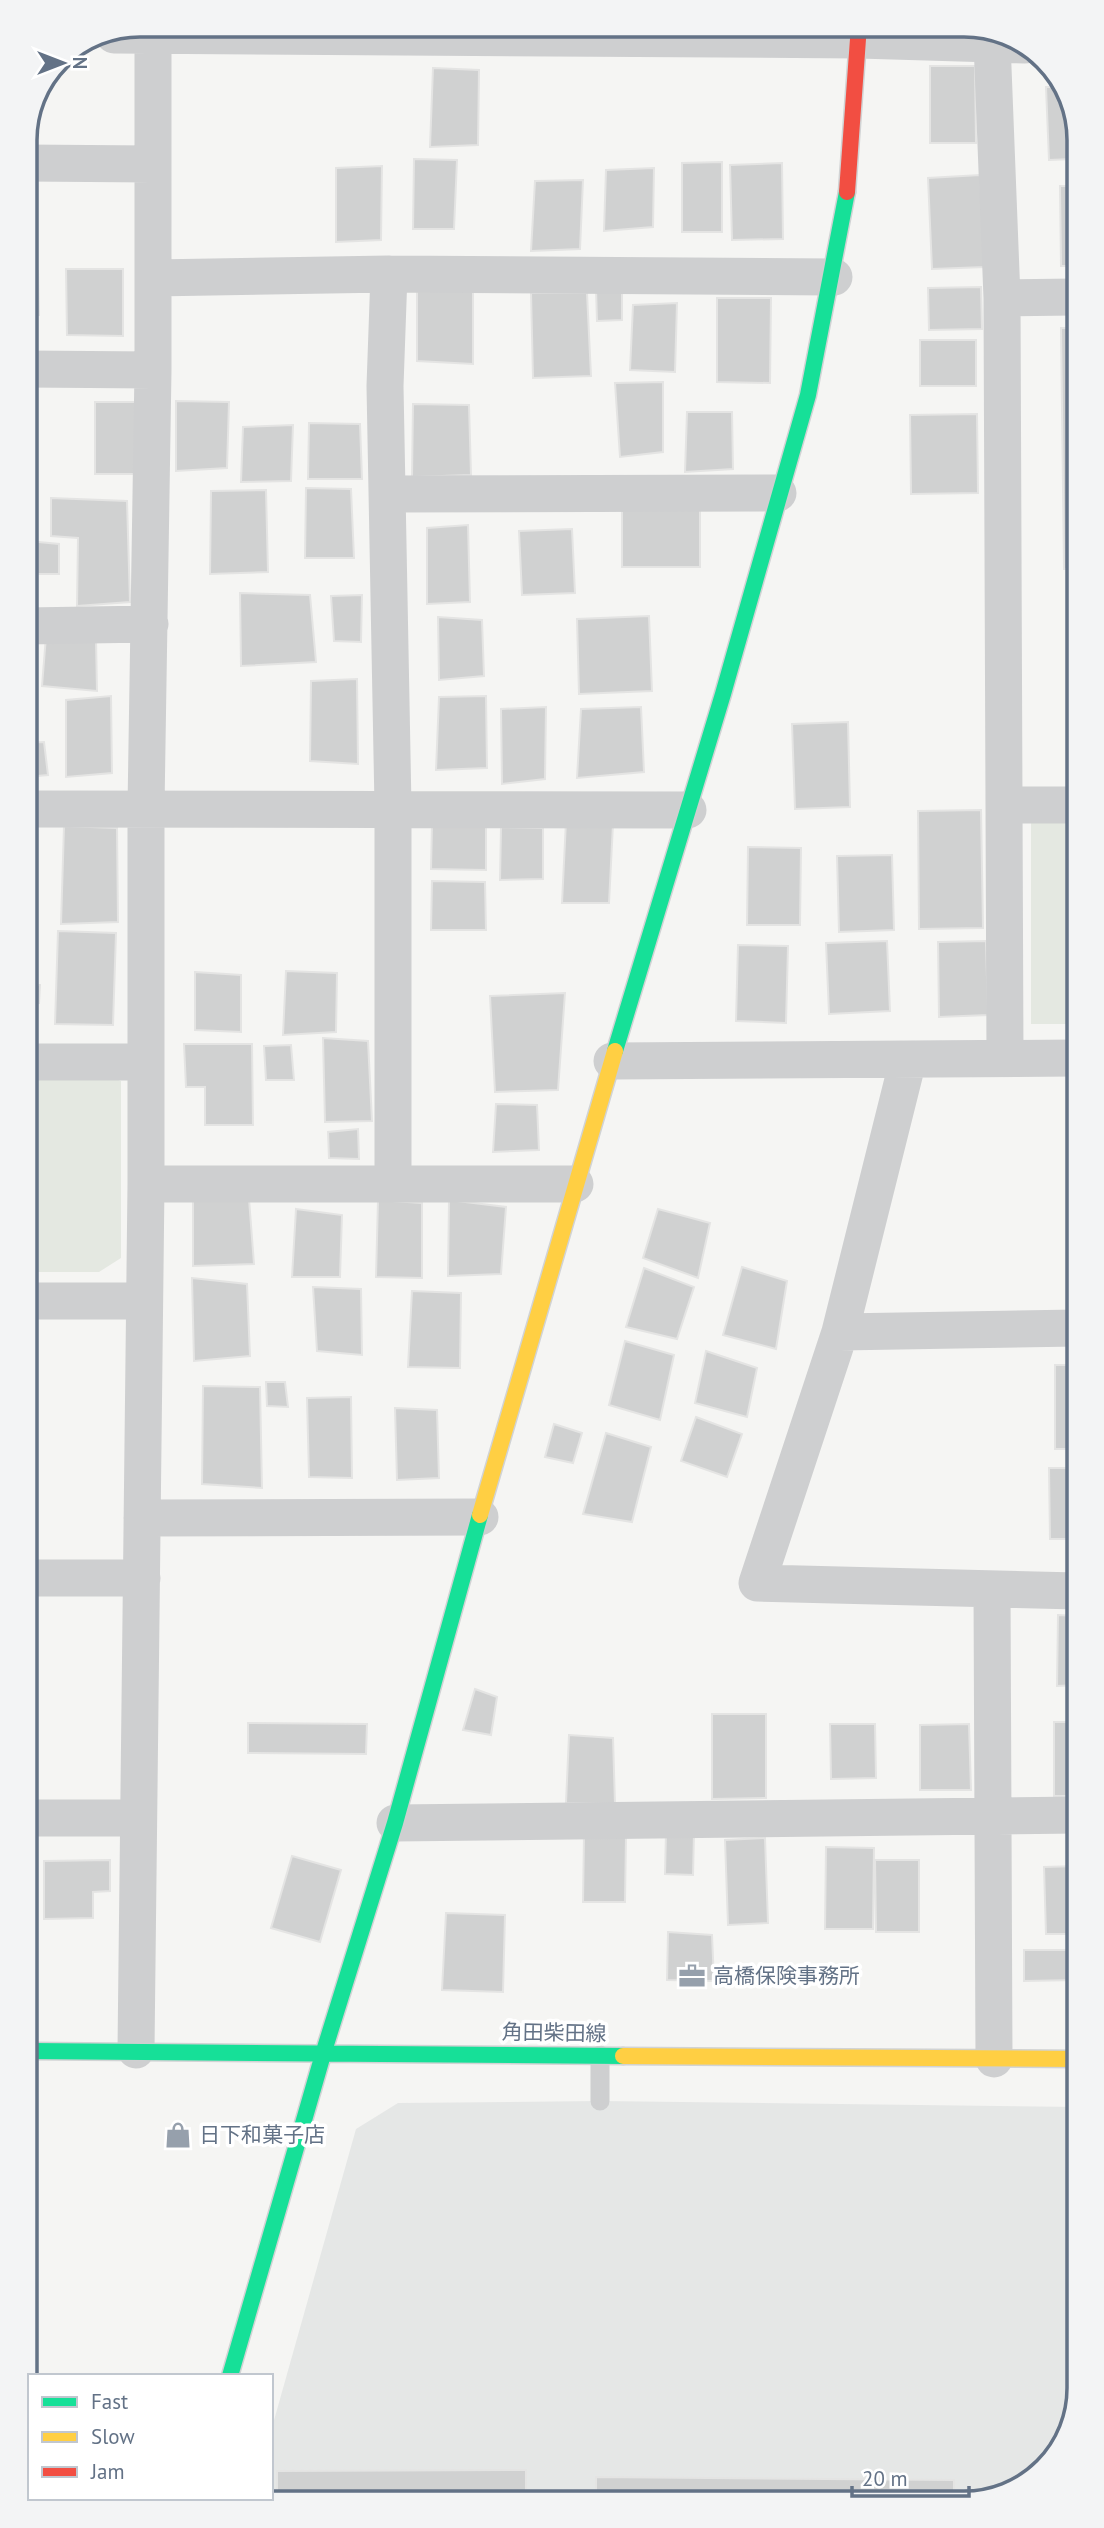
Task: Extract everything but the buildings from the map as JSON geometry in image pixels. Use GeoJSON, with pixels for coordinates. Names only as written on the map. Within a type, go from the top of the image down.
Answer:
{"type":"FeatureCollection","features":[{"type":"Feature","properties":{"kind":"street"},"geometry":{"type":"LineString","coordinates":[[136,2050],[146,1184],[146,807],[153,370],[153,37]]}},
{"type":"Feature","properties":{"kind":"street"},"geometry":{"type":"LineString","coordinates":[[231,2374],[324,2051],[395,1823],[432,1678],[808,395],[834,277],[846,204],[859,37]]}},
{"type":"Feature","properties":{"kind":"street"},"geometry":{"type":"LineString","coordinates":[[927,37],[994,42]]}},
{"type":"Feature","properties":{"kind":"street"},"geometry":{"type":"LineString","coordinates":[[1005,1058],[1002,298],[1009,47]]}},
{"type":"Feature","properties":{"kind":"street"},"geometry":{"type":"LineString","coordinates":[[37,163],[152,164]]}},
{"type":"Feature","properties":{"kind":"street"},"geometry":{"type":"LineString","coordinates":[[153,278],[389,274],[834,277]]}},
{"type":"Feature","properties":{"kind":"street"},"geometry":{"type":"LineString","coordinates":[[389,274],[385,386],[393,807],[393,1184]]}},
{"type":"Feature","properties":{"kind":"street"},"geometry":{"type":"LineString","coordinates":[[1002,298],[1067,298]]}},
{"type":"Feature","properties":{"kind":"street"},"geometry":{"type":"LineString","coordinates":[[37,369],[153,370]]}},
{"type":"Feature","properties":{"kind":"street"},"geometry":{"type":"LineString","coordinates":[[387,494],[778,493]]}},
{"type":"Feature","properties":{"kind":"street"},"geometry":{"type":"LineString","coordinates":[[37,626],[150,624]]}},
{"type":"Feature","properties":{"kind":"street"},"geometry":{"type":"LineString","coordinates":[[1004,805],[1067,805]]}},
{"type":"Feature","properties":{"kind":"street"},"geometry":{"type":"LineString","coordinates":[[37,809],[393,807],[688,810]]}},
{"type":"Feature","properties":{"kind":"street"},"geometry":{"type":"LineString","coordinates":[[612,1061],[1067,1058]]}},
{"type":"Feature","properties":{"kind":"street"},"geometry":{"type":"LineString","coordinates":[[908,1060],[841,1332],[757,1583],[1067,1591]]}},
{"type":"Feature","properties":{"kind":"street"},"geometry":{"type":"LineString","coordinates":[[37,1062],[145,1062]]}},
{"type":"Feature","properties":{"kind":"street"},"geometry":{"type":"LineString","coordinates":[[146,1184],[575,1184]]}},
{"type":"Feature","properties":{"kind":"street"},"geometry":{"type":"LineString","coordinates":[[37,1301],[144,1301]]}},
{"type":"Feature","properties":{"kind":"street"},"geometry":{"type":"LineString","coordinates":[[841,1332],[1067,1328]]}},
{"type":"Feature","properties":{"kind":"street"},"geometry":{"type":"LineString","coordinates":[[142,1518],[480,1517]]}},
{"type":"Feature","properties":{"kind":"street"},"geometry":{"type":"LineString","coordinates":[[37,1578],[142,1578]]}},
{"type":"Feature","properties":{"kind":"street"},"geometry":{"type":"LineString","coordinates":[[992,1590],[994,2059]]}},
{"type":"Feature","properties":{"kind":"street"},"geometry":{"type":"LineString","coordinates":[[395,1823],[1067,1815]]}},
{"type":"Feature","properties":{"kind":"street"},"geometry":{"type":"LineString","coordinates":[[37,1818],[138,1818]]}},
{"type":"Feature","properties":{"kind":"street","name":"角田柴田線"},"geometry":{"type":"LineString","coordinates":[[37,2050],[1067,2059]]}},
{"type":"Feature","properties":{"kind":"lane"},"geometry":{"type":"LineString","coordinates":[[600,2054],[600,2101]]}},
{"type":"Feature","properties":{"kind":"shaded area"},"geometry":{"type":"Polygon","coordinates":[[[1067,819],[1067,1024],[1031,1024],[1031,820],[1067,819]]]}},
{"type":"Feature","properties":{"kind":"shaded area"},"geometry":{"type":"Polygon","coordinates":[[[37,1073],[102,1074],[121,1081],[121,1258],[99,1272],[37,1272],[37,1073]]]}},
{"type":"Feature","properties":{"kind":"shaded area"},"geometry":{"type":"Polygon","coordinates":[[[600,2101],[1067,2107],[1067,2388],[1062,2421],[1057,2434],[1037,2461],[1021,2474],[997,2486],[978,2490],[273,2491],[273,2424],[356,2129],[398,2103],[600,2101]]]}},
{"type":"Feature","properties":{"kind":"traffic: fast"},"geometry":{"type":"LineString","coordinates":[[615,1051],[723,694],[808,395],[847,192]]}},
{"type":"Feature","properties":{"kind":"traffic: fast"},"geometry":{"type":"LineString","coordinates":[[231,2374],[324,2051],[395,1823],[480,1515]]}},
{"type":"Feature","properties":{"kind":"traffic: fast"},"geometry":{"type":"LineString","coordinates":[[37,2051],[623,2056]]}},
{"type":"Feature","properties":{"kind":"traffic: slow"},"geometry":{"type":"LineString","coordinates":[[480,1515],[615,1051]]}},
{"type":"Feature","properties":{"kind":"traffic: slow"},"geometry":{"type":"LineString","coordinates":[[623,2056],[1067,2059]]}},
{"type":"Feature","properties":{"kind":"traffic: jam"},"geometry":{"type":"LineString","coordinates":[[847,192],[858,37]]}},
{"type":"Feature","properties":{"kind":"place","name":"高橋保険事務所"},"geometry":{"type":"Point","coordinates":[692,1976]}},
{"type":"Feature","properties":{"kind":"place","name":"日下和菓子店"},"geometry":{"type":"Point","coordinates":[178,2135]}}]}
